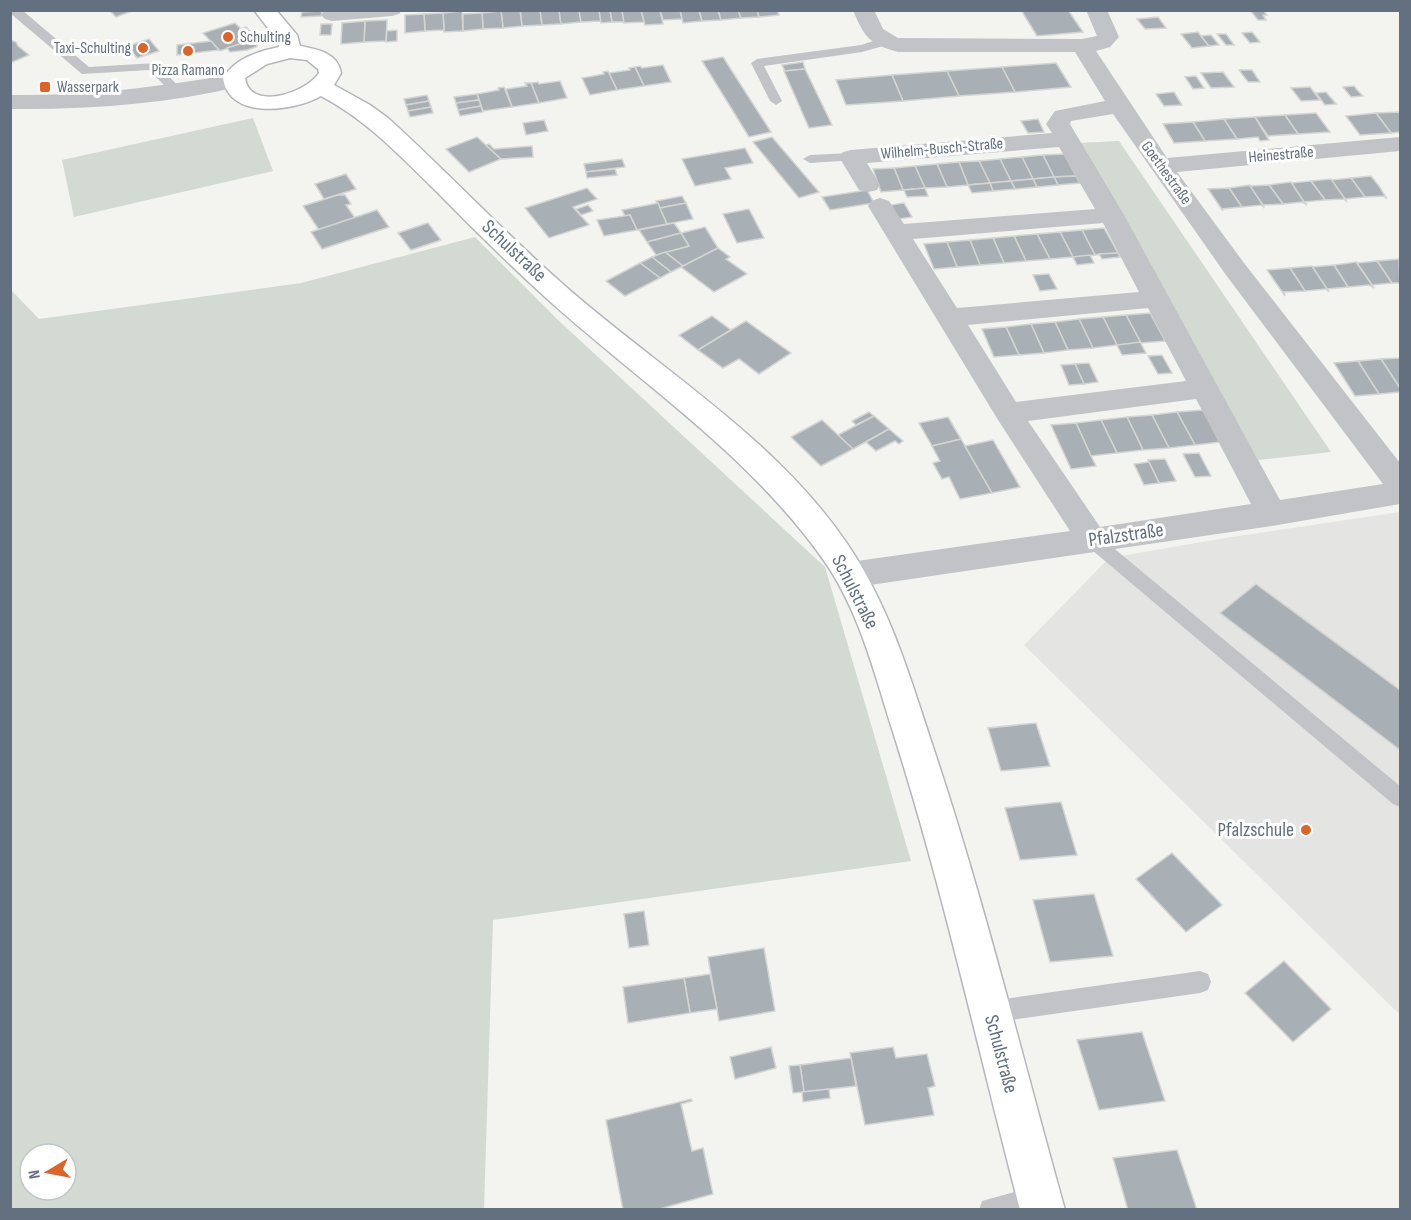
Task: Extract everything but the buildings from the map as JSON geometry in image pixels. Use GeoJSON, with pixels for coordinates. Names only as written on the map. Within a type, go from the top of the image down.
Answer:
{"type":"FeatureCollection","features":[{"type":"Feature","properties":{"kind":"main road"},"geometry":{"type":"LineString","coordinates":[[264,10],[289,40],[290,51]]}},
{"type":"Feature","properties":{"kind":"main road"},"geometry":{"type":"LineString","coordinates":[[290,51],[314,55],[329,66],[330,73],[320,87],[291,100],[258,101],[245,96],[237,89],[234,81],[241,69],[256,58],[290,51]]}},
{"type":"Feature","properties":{"kind":"main road","name":"Schulstraße"},"geometry":{"type":"LineString","coordinates":[[320,87],[365,110],[382,123],[398,141],[584,316],[710,419],[812,518],[850,575],[880,642],[931,789],[1041,1203]]}},
{"type":"Feature","properties":{"kind":"main road","name":"Schulstraße"},"geometry":{"type":"LineString","coordinates":[[291,100],[345,118],[398,141]]}},
{"type":"Feature","properties":{"kind":"street"},"geometry":{"type":"LineString","coordinates":[[332,15],[392,10]]}},
{"type":"Feature","properties":{"kind":"street"},"geometry":{"type":"LineString","coordinates":[[863,10],[874,33],[883,42],[898,45],[1082,46],[1105,42],[1108,37],[1095,10]]}},
{"type":"Feature","properties":{"kind":"street","name":"Goethestraße"},"geometry":{"type":"LineString","coordinates":[[1082,46],[1118,106],[1161,166],[1258,298],[1401,484]]}},
{"type":"Feature","properties":{"kind":"street"},"geometry":{"type":"LineString","coordinates":[[10,102],[104,100],[234,81]]}},
{"type":"Feature","properties":{"kind":"street"},"geometry":{"type":"LineString","coordinates":[[1118,106],[1063,116],[1058,124],[1111,215],[1272,514]]}},
{"type":"Feature","properties":{"kind":"street","name":"Wilhelm-Busch-Straße"},"geometry":{"type":"LineString","coordinates":[[1066,139],[851,157],[895,233],[1008,413],[1092,540]]}},
{"type":"Feature","properties":{"kind":"street","name":"Heinestraße"},"geometry":{"type":"LineString","coordinates":[[1161,166],[1401,144]]}},
{"type":"Feature","properties":{"kind":"street"},"geometry":{"type":"LineString","coordinates":[[895,233],[1111,215]]}},
{"type":"Feature","properties":{"kind":"street"},"geometry":{"type":"LineString","coordinates":[[949,318],[1156,299]]}},
{"type":"Feature","properties":{"kind":"street"},"geometry":{"type":"LineString","coordinates":[[1008,413],[1205,388]]}},
{"type":"Feature","properties":{"kind":"street","name":"Pfalzstraße"},"geometry":{"type":"LineString","coordinates":[[850,575],[1401,493]]}},
{"type":"Feature","properties":{"kind":"lane"},"geometry":{"type":"LineString","coordinates":[[14,10],[86,71],[152,66],[177,91]]}},
{"type":"Feature","properties":{"kind":"lane"},"geometry":{"type":"LineString","coordinates":[[776,101],[757,63],[862,48],[883,42]]}},
{"type":"Feature","properties":{"kind":"lane"},"geometry":{"type":"LineString","coordinates":[[810,159],[851,157]]}},
{"type":"Feature","properties":{"kind":"lane"},"geometry":{"type":"LineString","coordinates":[[1092,540],[1401,798]]}},
{"type":"Feature","properties":{"kind":"lane"},"geometry":{"type":"LineString","coordinates":[[990,1012],[1200,982]]}},
{"type":"Feature","properties":{"kind":"lane"},"geometry":{"type":"LineString","coordinates":[[991,1209],[1041,1203]]}},
{"type":"Feature","properties":{"kind":"shaded area"},"geometry":{"type":"Polygon","coordinates":[[[253,118],[273,171],[74,217],[62,160],[253,118]]]}},
{"type":"Feature","properties":{"kind":"shaded area"},"geometry":{"type":"Polygon","coordinates":[[[1119,141],[1331,452],[1258,460],[1078,143],[1119,141]]]}},
{"type":"Feature","properties":{"kind":"shaded area"},"geometry":{"type":"Polygon","coordinates":[[[475,237],[558,320],[825,567],[911,861],[493,920],[484,1209],[11,1209],[11,290],[39,319],[301,283],[475,237]]]}},
{"type":"Feature","properties":{"kind":"shaded area","name":"Pfalzschule"},"geometry":{"type":"Polygon","coordinates":[[[1400,512],[1400,1015],[1024,645],[1109,558],[1400,512]]]}},
{"type":"Feature","properties":{"kind":"place","name":"Schulting"},"geometry":{"type":"Point","coordinates":[228,37]}},
{"type":"Feature","properties":{"kind":"place","name":"Taxi-Schulting"},"geometry":{"type":"Point","coordinates":[143,48]}},
{"type":"Feature","properties":{"kind":"place","name":"Pizza Ramano"},"geometry":{"type":"Point","coordinates":[188,51]}},
{"type":"Feature","properties":{"kind":"place","name":"Wasserpark"},"geometry":{"type":"Point","coordinates":[45,87]}},
{"type":"Feature","properties":{"kind":"place","name":"Pfalzschule"},"geometry":{"type":"Point","coordinates":[1306,830]}}]}
